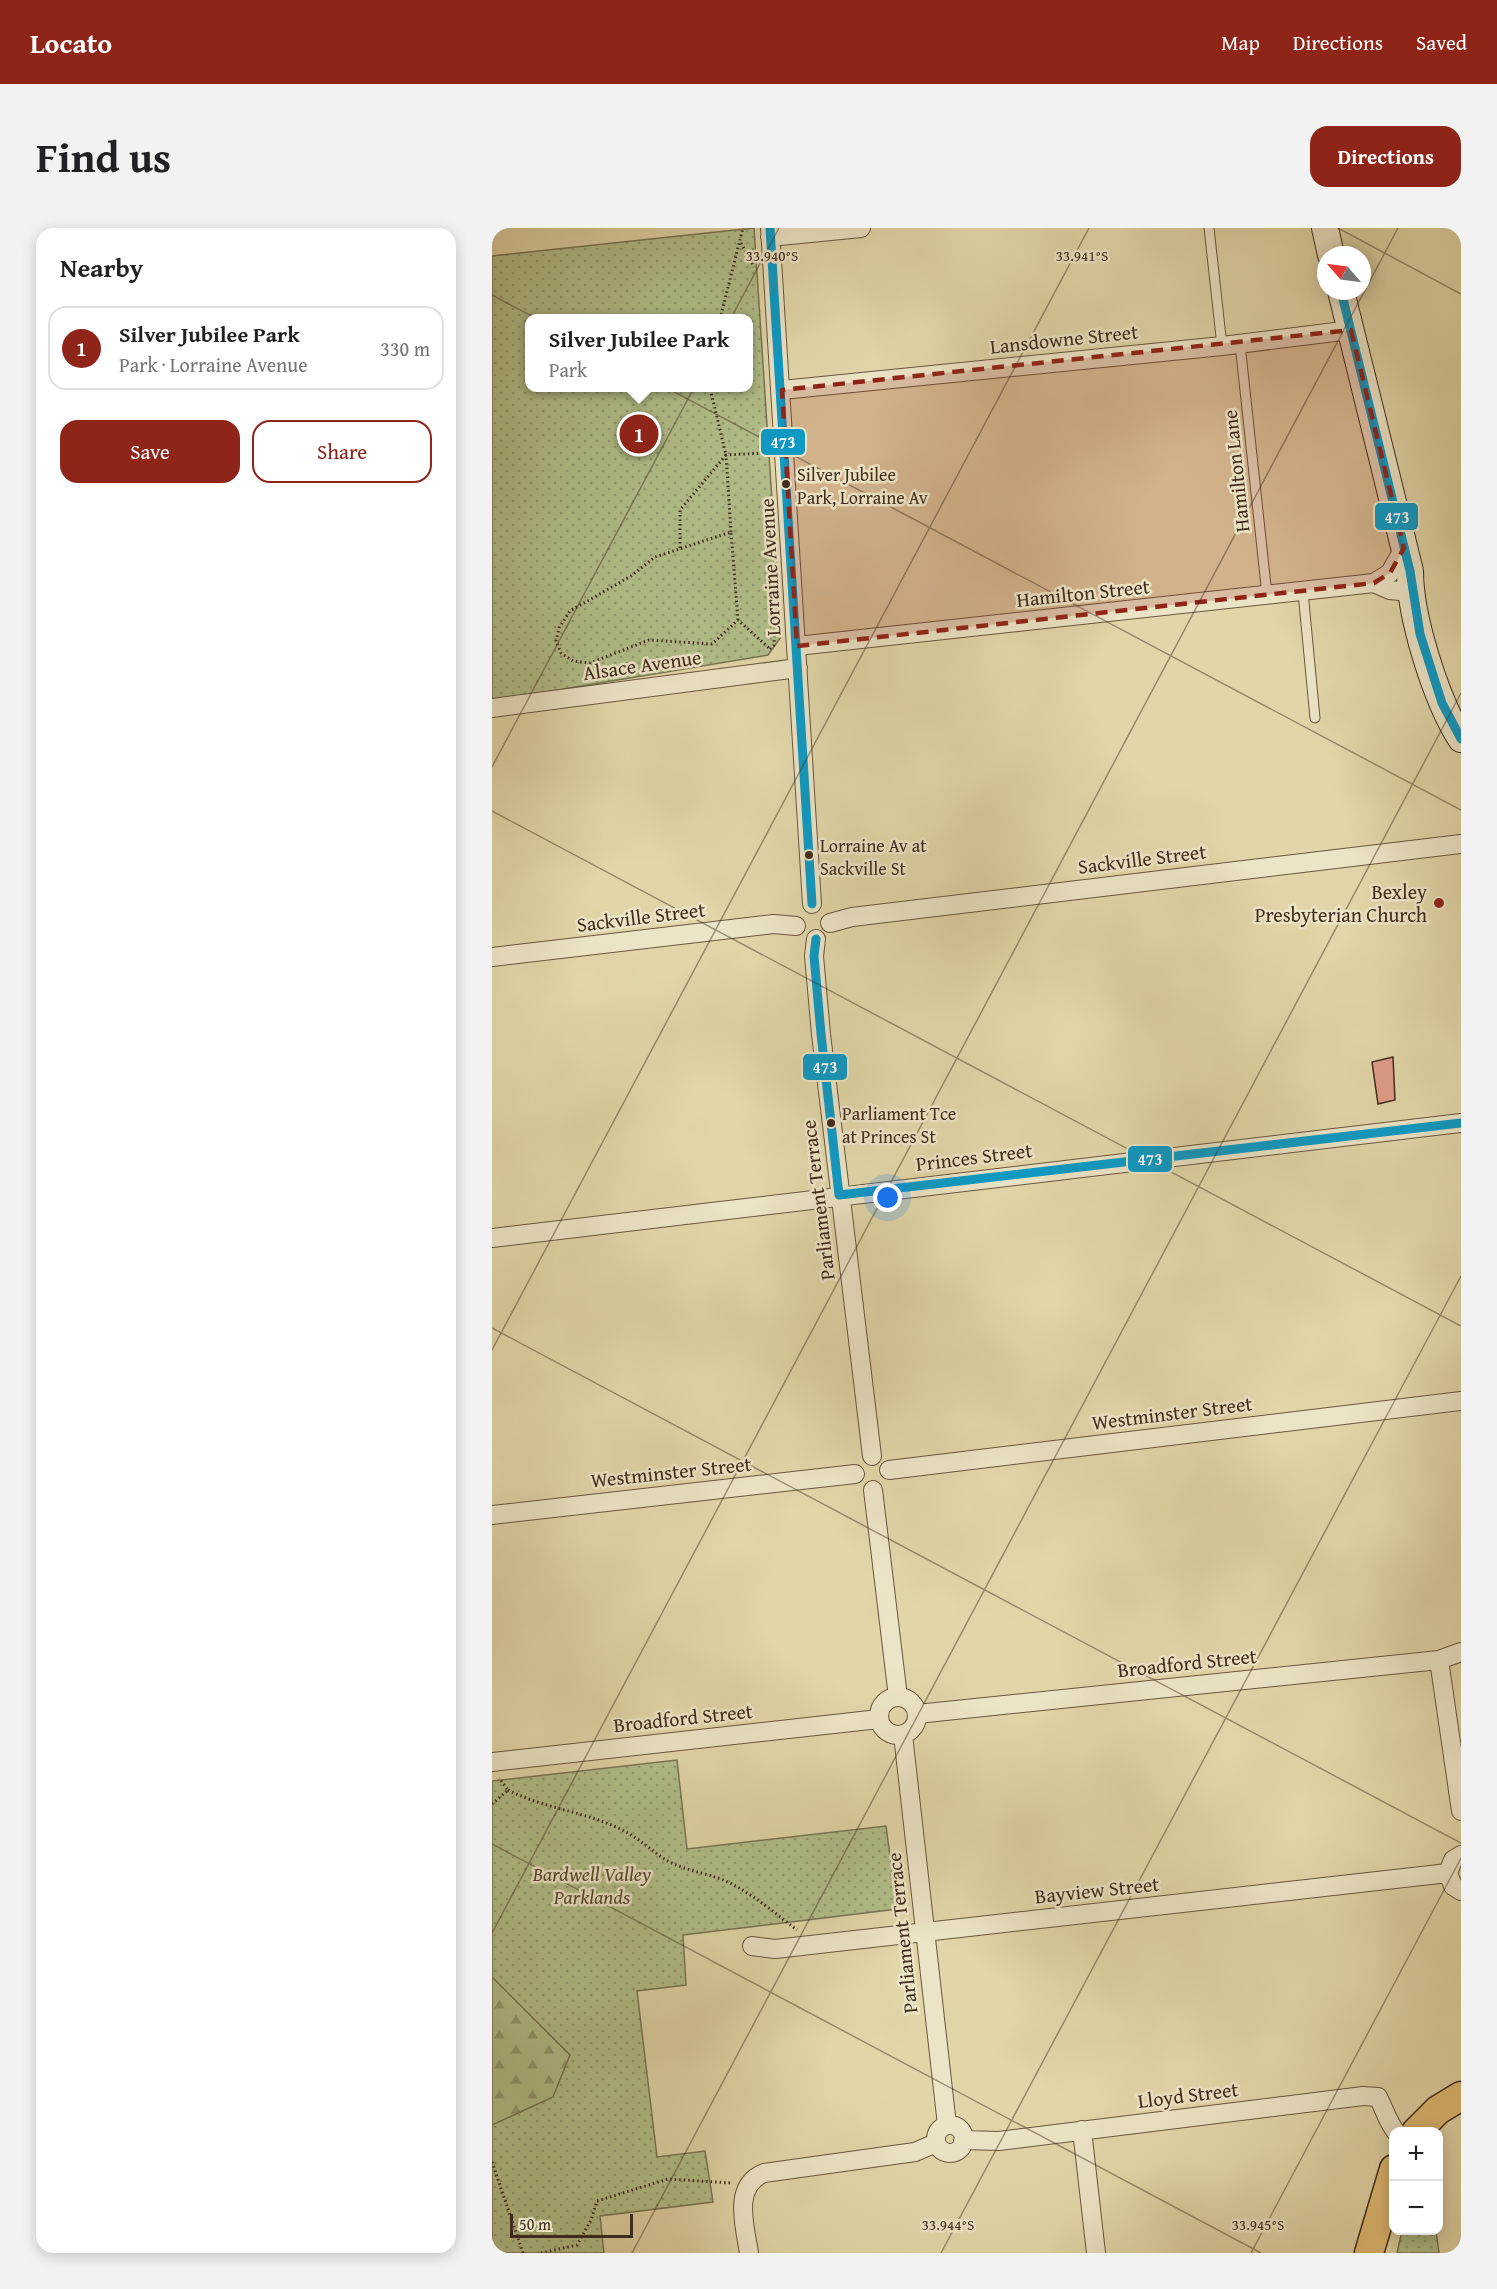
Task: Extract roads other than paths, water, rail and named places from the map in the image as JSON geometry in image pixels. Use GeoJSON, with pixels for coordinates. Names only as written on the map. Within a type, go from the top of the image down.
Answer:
{"type":"FeatureCollection","features":[{"type":"Feature","properties":{"kind":"main road"},"geometry":{"type":"LineString","coordinates":[[1421,2127],[1438,2110],[1461,2096]]}},
{"type":"Feature","properties":{"kind":"main road"},"geometry":{"type":"LineString","coordinates":[[1369,2253],[1390,2181]]}},
{"type":"Feature","properties":{"kind":"street"},"geometry":{"type":"LineString","coordinates":[[770,232],[861,228]]}},
{"type":"Feature","properties":{"kind":"street"},"geometry":{"type":"LineString","coordinates":[[1324,228],[1329,246]]}},
{"type":"Feature","properties":{"kind":"street","name":"Lorraine Avenue"},"geometry":{"type":"LineString","coordinates":[[770,232],[782,390],[812,904]]}},
{"type":"Feature","properties":{"kind":"street"},"geometry":{"type":"LineString","coordinates":[[1343,300],[1410,571],[1410,592],[1437,691],[1461,739]]}},
{"type":"Feature","properties":{"kind":"street","name":"Lansdowne Street"},"geometry":{"type":"LineString","coordinates":[[782,390],[1231,345],[1351,330]]}},
{"type":"Feature","properties":{"kind":"street"},"geometry":{"type":"LineString","coordinates":[[1374,583],[1390,573],[1404,548]]}},
{"type":"Feature","properties":{"kind":"street","name":"Hamilton Street"},"geometry":{"type":"LineString","coordinates":[[797,646],[1374,583],[1390,590],[1410,592]]}},
{"type":"Feature","properties":{"kind":"street","name":"Alsace Avenue"},"geometry":{"type":"LineString","coordinates":[[492,708],[798,668]]}},
{"type":"Feature","properties":{"kind":"street","name":"Sackville Street"},"geometry":{"type":"LineString","coordinates":[[830,922],[852,917],[1461,844]]}},
{"type":"Feature","properties":{"kind":"street"},"geometry":{"type":"LineString","coordinates":[[812,904],[827,912],[830,922],[825,933],[816,939],[805,938],[796,926],[798,911],[812,904]]}},
{"type":"Feature","properties":{"kind":"street","name":"Sackville Street"},"geometry":{"type":"LineString","coordinates":[[492,957],[774,924],[796,926]]}},
{"type":"Feature","properties":{"kind":"street","name":"Parliament Terrace"},"geometry":{"type":"LineString","coordinates":[[816,939],[814,956],[820,1023],[872,1456]]}},
{"type":"Feature","properties":{"kind":"street","name":"Princes Street"},"geometry":{"type":"LineString","coordinates":[[492,1238],[1461,1123]]}},
{"type":"Feature","properties":{"kind":"street","name":"Westminster Street"},"geometry":{"type":"LineString","coordinates":[[889,1470],[1461,1401]]}},
{"type":"Feature","properties":{"kind":"street"},"geometry":{"type":"LineString","coordinates":[[872,1456],[882,1460],[889,1470],[889,1476],[883,1486],[873,1490],[860,1485],[855,1474],[860,1462],[872,1456]]}},
{"type":"Feature","properties":{"kind":"street","name":"Westminster Street"},"geometry":{"type":"LineString","coordinates":[[492,1515],[855,1474]]}},
{"type":"Feature","properties":{"kind":"street"},"geometry":{"type":"LineString","coordinates":[[873,1490],[898,1697]]}},
{"type":"Feature","properties":{"kind":"street","name":"Broadford Street"},"geometry":{"type":"LineString","coordinates":[[917,1714],[1439,1660],[1461,1652]]}},
{"type":"Feature","properties":{"kind":"street"},"geometry":{"type":"LineString","coordinates":[[1439,1660],[1461,1811]]}},
{"type":"Feature","properties":{"kind":"street"},"geometry":{"type":"LineString","coordinates":[[898,1697],[910,1701],[917,1714],[912,1730],[903,1735],[887,1732],[879,1719],[882,1705],[887,1700],[898,1697]]}},
{"type":"Feature","properties":{"kind":"street","name":"Broadford Street"},"geometry":{"type":"LineString","coordinates":[[494,1767],[879,1719]]}},
{"type":"Feature","properties":{"kind":"street","name":"Parliament Terrace"},"geometry":{"type":"LineString","coordinates":[[903,1735],[947,2125]]}},
{"type":"Feature","properties":{"kind":"street"},"geometry":{"type":"LineString","coordinates":[[1461,1855],[1453,1860],[1448,1873],[1453,1886],[1461,1890]]}},
{"type":"Feature","properties":{"kind":"street","name":"Bayview Street"},"geometry":{"type":"LineString","coordinates":[[752,1946],[775,1949],[806,1946],[1448,1873]]}},
{"type":"Feature","properties":{"kind":"street","name":"Lloyd Street"},"geometry":{"type":"LineString","coordinates":[[963,2140],[999,2141],[1363,2096],[1378,2097],[1393,2127]]}},
{"type":"Feature","properties":{"kind":"street"},"geometry":{"type":"LineString","coordinates":[[947,2125],[959,2129],[963,2140],[959,2150],[954,2152],[943,2151],[936,2143],[938,2132],[947,2125]]}},
{"type":"Feature","properties":{"kind":"street"},"geometry":{"type":"LineString","coordinates":[[1082,2130],[1095,2253]]}},
{"type":"Feature","properties":{"kind":"street"},"geometry":{"type":"LineString","coordinates":[[749,2253],[743,2203],[748,2183],[764,2173],[915,2152],[936,2143]]}},
{"type":"Feature","properties":{"kind":"lane","name":"Hamilton Lane"},"geometry":{"type":"LineString","coordinates":[[1209,228],[1231,345],[1267,595]]}},
{"type":"Feature","properties":{"kind":"lane"},"geometry":{"type":"LineString","coordinates":[[1303,592],[1315,718]]}},
{"type":"Feature","properties":{"kind":"place","name":"Silver Jubilee Park"},"geometry":{"type":"Point","coordinates":[639,434]}},
{"type":"Feature","properties":{"kind":"place","name":"Silver Jubilee Park, Lorraine Av"},"geometry":{"type":"Point","coordinates":[786,484]}},
{"type":"Feature","properties":{"kind":"place","name":"Lorraine Av at Sackville St"},"geometry":{"type":"Point","coordinates":[809,855]}},
{"type":"Feature","properties":{"kind":"place","name":"Bexley Presbyterian Church"},"geometry":{"type":"Point","coordinates":[1439,903]}},
{"type":"Feature","properties":{"kind":"place","name":"Parliament Tce at Princes St"},"geometry":{"type":"Point","coordinates":[831,1123]}},
{"type":"Feature","properties":{"kind":"park label","name":"Bardwell Valley Parklands"},"geometry":{"type":"Point","coordinates":[592,1886]}}]}
